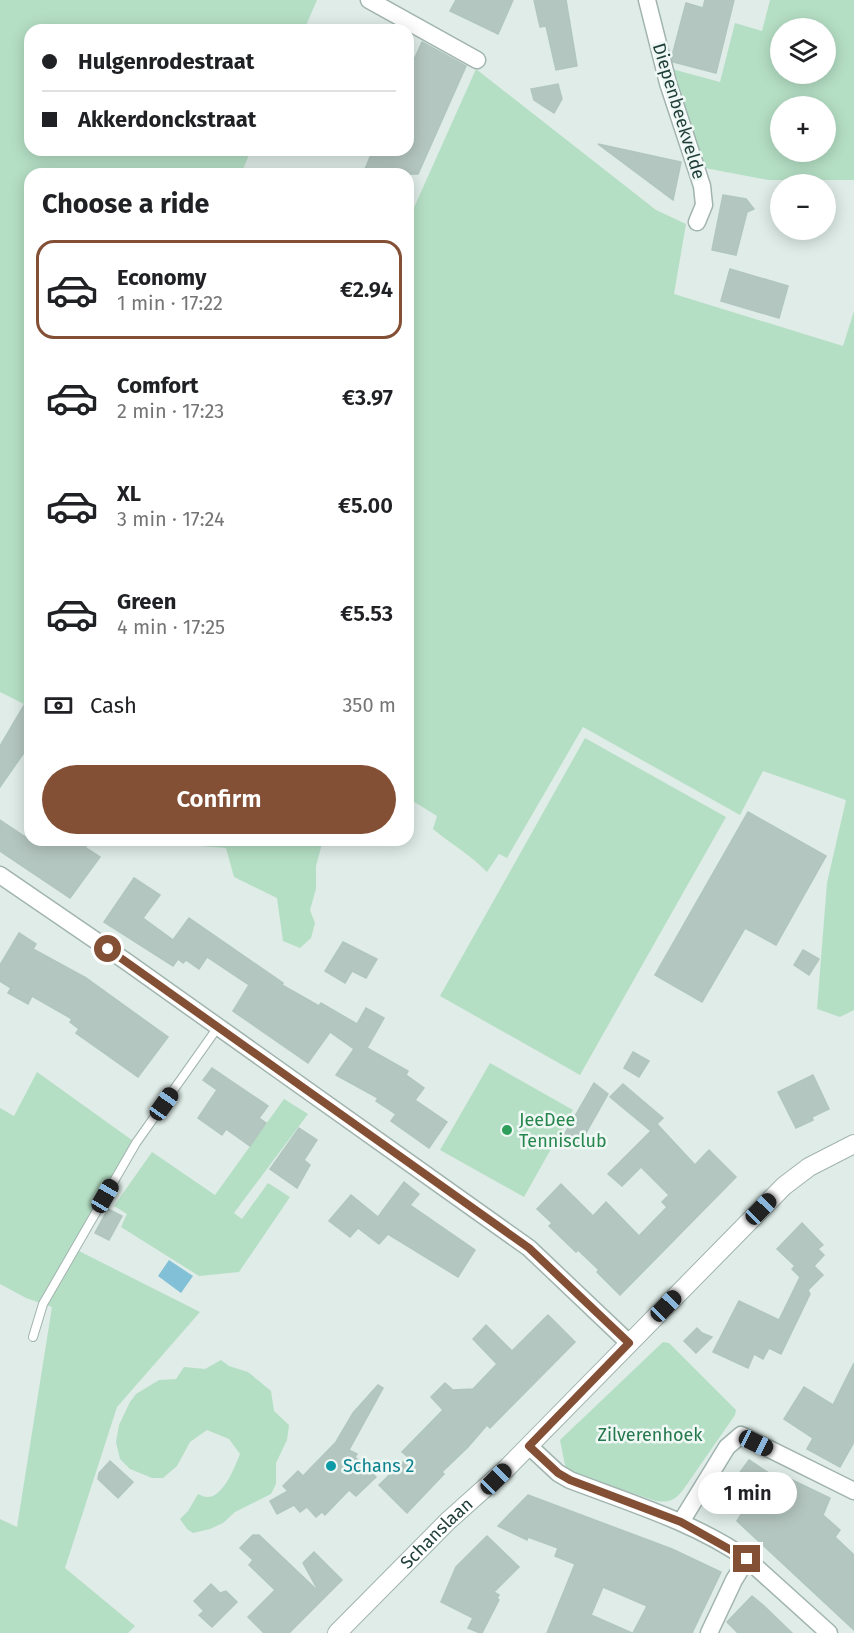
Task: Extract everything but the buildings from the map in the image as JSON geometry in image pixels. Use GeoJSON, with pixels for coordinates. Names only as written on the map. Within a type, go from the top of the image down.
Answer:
{"type":"FeatureCollection","features":[{"type":"Feature","properties":{"kind":"street"},"geometry":{"type":"LineString","coordinates":[[369,0],[412,24]]}},
{"type":"Feature","properties":{"kind":"street","name":"Diepenbeekvelde"},"geometry":{"type":"LineString","coordinates":[[647,0],[668,83],[702,186],[704,206],[697,222]]}},
{"type":"Feature","properties":{"kind":"street"},"geometry":{"type":"LineString","coordinates":[[414,25],[477,60]]}},
{"type":"Feature","properties":{"kind":"street"},"geometry":{"type":"LineString","coordinates":[[0,875],[529,1248],[629,1343]]}},
{"type":"Feature","properties":{"kind":"street","name":"Schanslaan"},"geometry":{"type":"LineString","coordinates":[[337,1633],[448,1521],[529,1446],[784,1186],[809,1167],[854,1144]]}},
{"type":"Feature","properties":{"kind":"street"},"geometry":{"type":"LineString","coordinates":[[681,1522],[727,1447],[741,1435],[854,1491]]}},
{"type":"Feature","properties":{"kind":"street"},"geometry":{"type":"LineString","coordinates":[[529,1446],[558,1473],[570,1480],[681,1522],[747,1559],[829,1633]]}},
{"type":"Feature","properties":{"kind":"street"},"geometry":{"type":"LineString","coordinates":[[709,1633],[734,1580],[747,1559]]}},
{"type":"Feature","properties":{"kind":"lane"},"geometry":{"type":"LineString","coordinates":[[33,1337],[43,1304],[136,1143],[218,1027]]}},
{"type":"Feature","properties":{"kind":"green space"},"geometry":{"type":"Polygon","coordinates":[[[0,0],[317,0],[307,24],[24,24],[24,156],[248,156],[244,168],[24,168],[24,704],[0,692],[0,0]]]}},
{"type":"Feature","properties":{"kind":"green space"},"geometry":{"type":"Polygon","coordinates":[[[770,0],[854,0],[854,180],[836,180],[836,174],[770,174],[770,180],[768,180],[705,168],[673,84],[672,69],[720,82],[735,23],[762,31],[770,0]]]}},
{"type":"Feature","properties":{"kind":"green space"},"geometry":{"type":"Polygon","coordinates":[[[476,69],[656,210],[686,224],[674,294],[843,346],[854,311],[854,1010],[840,1017],[817,1009],[827,883],[846,800],[763,771],[740,815],[583,727],[507,858],[499,854],[487,872],[433,829],[437,816],[414,802],[414,208],[476,69]]]}},
{"type":"Feature","properties":{"kind":"green space"},"geometry":{"type":"Polygon","coordinates":[[[585,738],[726,817],[580,1075],[440,996],[585,738]]]}},
{"type":"Feature","properties":{"kind":"green space"},"geometry":{"type":"Polygon","coordinates":[[[200,846],[321,846],[316,866],[316,889],[310,910],[315,923],[311,938],[300,948],[283,941],[277,898],[234,877],[226,848],[200,846]]]}},
{"type":"Feature","properties":{"kind":"green space","name":"JeeDee Tennisclub"},"geometry":{"type":"Polygon","coordinates":[[[490,1063],[573,1110],[524,1197],[440,1150],[490,1063]]]}},
{"type":"Feature","properties":{"kind":"green space"},"geometry":{"type":"Polygon","coordinates":[[[37,1072],[136,1143],[75,1249],[200,1312],[117,1407],[65,1568],[135,1626],[128,1633],[0,1633],[0,1519],[17,1527],[52,1307],[26,1298],[0,1284],[0,1108],[14,1116],[37,1072]]]}},
{"type":"Feature","properties":{"kind":"green space"},"geometry":{"type":"Polygon","coordinates":[[[284,1099],[308,1114],[234,1213],[242,1219],[268,1183],[290,1197],[239,1272],[199,1276],[121,1227],[127,1214],[114,1206],[152,1152],[215,1195],[284,1099]]]}},
{"type":"Feature","properties":{"kind":"green space","name":"Zilverenhoek"},"geometry":{"type":"Polygon","coordinates":[[[663,1342],[669,1343],[736,1410],[735,1415],[683,1490],[671,1500],[656,1501],[566,1470],[560,1440],[663,1342]]]}},
{"type":"Feature","properties":{"kind":"green space"},"geometry":{"type":"Polygon","coordinates":[[[221,1360],[229,1366],[248,1372],[271,1391],[274,1411],[289,1425],[287,1440],[276,1463],[276,1484],[271,1494],[235,1512],[223,1523],[193,1533],[180,1519],[188,1511],[198,1494],[213,1496],[228,1480],[240,1454],[229,1439],[207,1430],[190,1442],[177,1466],[163,1478],[152,1478],[130,1469],[120,1459],[116,1442],[119,1425],[136,1394],[159,1380],[176,1379],[184,1367],[205,1369],[221,1360]]]}},
{"type":"Feature","properties":{"kind":"water"},"geometry":{"type":"Polygon","coordinates":[[[169,1260],[193,1276],[181,1293],[158,1276],[169,1260]]]}},
{"type":"Feature","properties":{"kind":"place","name":"JeeDee Tennisclub"},"geometry":{"type":"Point","coordinates":[507,1130]}},
{"type":"Feature","properties":{"kind":"place","name":"Schans 2"},"geometry":{"type":"Point","coordinates":[331,1466]}},
{"type":"Feature","properties":{"kind":"route"},"geometry":{"type":"LineString","coordinates":[[108,949],[529,1248],[629,1343],[529,1446],[548,1465],[570,1480],[681,1522],[747,1559]]}}]}
